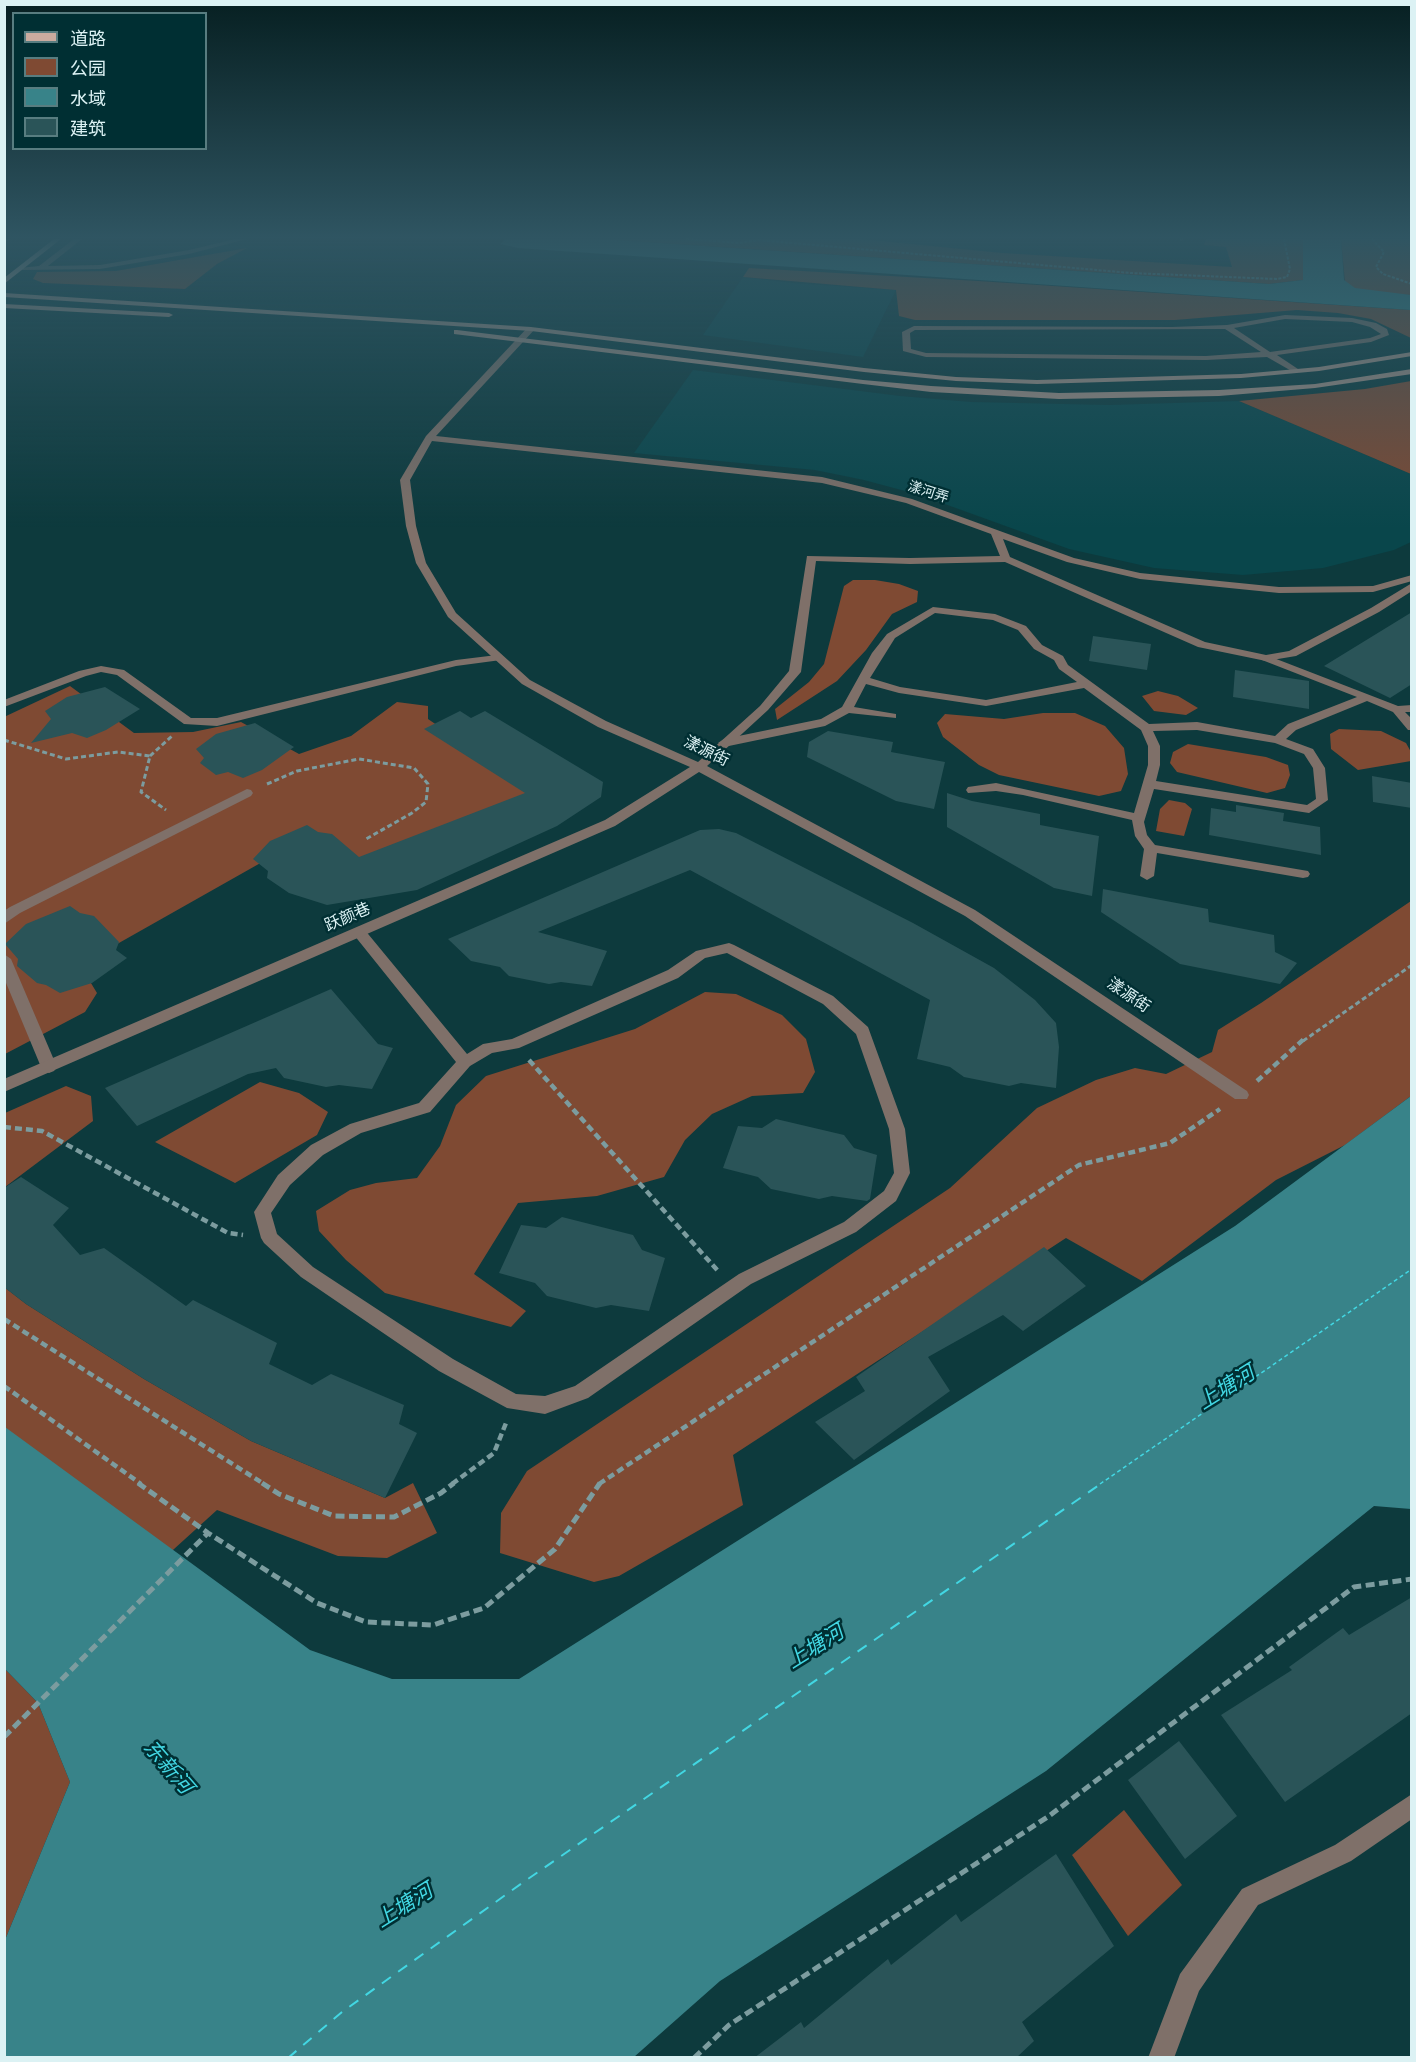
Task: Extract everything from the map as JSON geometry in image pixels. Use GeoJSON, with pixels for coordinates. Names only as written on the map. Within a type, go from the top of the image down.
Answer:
{"type":"FeatureCollection","features":[{"type":"Feature","properties":{"kind":"main road"},"geometry":{"type":"LineString","coordinates":[[476,335],[886,384],[1059,396],[1219,393],[1315,386],[1412,370]]}},
{"type":"Feature","properties":{"kind":"main road"},"geometry":{"type":"LineString","coordinates":[[582,335],[864,370],[956,379],[1036,382],[1128,381],[1295,372],[1412,354]]}},
{"type":"Feature","properties":{"kind":"street","name":"漾源街"},"geometry":{"type":"LineString","coordinates":[[524,335],[429,438],[405,480],[411,526],[421,563],[452,615],[526,682],[602,724],[699,767],[970,913],[1241,1095]]}},
{"type":"Feature","properties":{"kind":"street"},"geometry":{"type":"LineString","coordinates":[[906,335],[907,351],[926,355],[1143,358],[1270,354],[1371,340],[1384,335]]}},
{"type":"Feature","properties":{"kind":"street"},"geometry":{"type":"LineString","coordinates":[[1240,335],[1295,372]]}},
{"type":"Feature","properties":{"kind":"street","name":"漾河弄"},"geometry":{"type":"LineString","coordinates":[[429,438],[822,480],[909,501],[1071,560],[1140,576],[1279,590],[1373,589],[1412,578]]}},
{"type":"Feature","properties":{"kind":"street"},"geometry":{"type":"LineString","coordinates":[[994,531],[1006,559],[1202,645],[1266,658],[1323,679],[1397,710],[1412,727]]}},
{"type":"Feature","properties":{"kind":"street","name":"跃颜巷"},"geometry":{"type":"LineString","coordinates":[[4,1086],[610,823],[699,767],[764,708],[795,672],[811,558],[910,561],[1006,559]]}},
{"type":"Feature","properties":{"kind":"street"},"geometry":{"type":"LineString","coordinates":[[1266,658],[1292,654],[1375,610],[1412,586]]}},
{"type":"Feature","properties":{"kind":"street"},"geometry":{"type":"LineString","coordinates":[[724,743],[825,722],[847,709],[891,636],[933,610],[995,617],[1022,628],[1038,647],[1059,658],[1063,667],[1146,729],[1154,747],[1154,765],[1139,818],[1141,836],[1150,848],[1147,876]]}},
{"type":"Feature","properties":{"kind":"street"},"geometry":{"type":"LineString","coordinates":[[4,704],[83,673],[101,669],[120,672],[189,722],[217,722],[456,663],[497,658]]}},
{"type":"Feature","properties":{"kind":"street"},"geometry":{"type":"LineString","coordinates":[[863,680],[899,690],[986,703],[1086,684]]}},
{"type":"Feature","properties":{"kind":"street"},"geometry":{"type":"LineString","coordinates":[[1278,740],[1292,728],[1365,698]]}},
{"type":"Feature","properties":{"kind":"street"},"geometry":{"type":"LineString","coordinates":[[1397,710],[1412,708]]}},
{"type":"Feature","properties":{"kind":"street"},"geometry":{"type":"LineString","coordinates":[[847,709],[892,717]]}},
{"type":"Feature","properties":{"kind":"street"},"geometry":{"type":"LineString","coordinates":[[1146,729],[1197,726],[1278,740],[1310,752],[1319,768],[1322,800],[1309,809],[1149,784]]}},
{"type":"Feature","properties":{"kind":"street"},"geometry":{"type":"LineString","coordinates":[[972,790],[996,788],[1023,791],[1139,818]]}},
{"type":"Feature","properties":{"kind":"street"},"geometry":{"type":"LineString","coordinates":[[4,919],[15,910],[247,793]]}},
{"type":"Feature","properties":{"kind":"street"},"geometry":{"type":"LineString","coordinates":[[1150,848],[1303,874]]}},
{"type":"Feature","properties":{"kind":"street"},"geometry":{"type":"LineString","coordinates":[[360,932],[465,1062]]}},
{"type":"Feature","properties":{"kind":"street"},"geometry":{"type":"LineString","coordinates":[[729,948],[828,1000],[863,1031],[897,1129],[902,1173],[890,1196],[850,1227],[732,1287],[581,1392],[545,1405],[514,1402],[446,1365],[307,1272],[270,1238],[262,1212],[284,1180],[317,1150],[356,1128],[424,1108],[465,1062],[488,1048],[514,1044],[673,974],[701,954],[729,948]]}},
{"type":"Feature","properties":{"kind":"street"},"geometry":{"type":"LineString","coordinates":[[4,959],[49,1067]]}},
{"type":"Feature","properties":{"kind":"street"},"geometry":{"type":"LineString","coordinates":[[1161,2058],[1189,1983],[1250,1897],[1343,1853],[1412,1805]]}},
{"type":"Feature","properties":{"kind":"path"},"geometry":{"type":"LineString","coordinates":[[184,824],[141,792],[150,756],[189,722]]}},
{"type":"Feature","properties":{"kind":"path"},"geometry":{"type":"LineString","coordinates":[[4,740],[66,759],[118,752],[150,756]]}},
{"type":"Feature","properties":{"kind":"path"},"geometry":{"type":"LineString","coordinates":[[247,793],[297,771],[359,759],[414,768],[428,784],[426,802],[412,813],[366,839]]}},
{"type":"Feature","properties":{"kind":"path"},"geometry":{"type":"LineString","coordinates":[[4,1386],[208,1533],[317,1603],[366,1622],[433,1625],[484,1608],[555,1549],[601,1482],[1079,1164],[1170,1143],[1241,1095],[1307,1037],[1412,965]]}},
{"type":"Feature","properties":{"kind":"path"},"geometry":{"type":"LineString","coordinates":[[514,1044],[732,1287]]}},
{"type":"Feature","properties":{"kind":"path"},"geometry":{"type":"LineString","coordinates":[[4,1127],[42,1131],[228,1233],[270,1238]]}},
{"type":"Feature","properties":{"kind":"path"},"geometry":{"type":"LineString","coordinates":[[4,1319],[279,1494],[334,1516],[394,1517],[441,1493],[494,1453],[514,1402]]}},
{"type":"Feature","properties":{"kind":"path"},"geometry":{"type":"LineString","coordinates":[[4,1737],[208,1533]]}},
{"type":"Feature","properties":{"kind":"path"},"geometry":{"type":"LineString","coordinates":[[694,2058],[729,2025],[1049,1816],[1354,1587],[1412,1580]]}},
{"type":"Feature","properties":{"kind":"shaded area"},"geometry":{"type":"Polygon","coordinates":[[[705,335],[874,335],[863,357],[705,335]]]}},
{"type":"Feature","properties":{"kind":"shaded area"},"geometry":{"type":"Polygon","coordinates":[[[693,370],[900,396],[971,402],[1109,405],[1239,401],[1411,474],[1411,542],[1394,550],[1323,568],[1243,575],[1154,568],[1069,549],[920,495],[864,480],[815,470],[634,453],[693,370]]]}},
{"type":"Feature","properties":{"kind":"green space"},"geometry":{"type":"Polygon","coordinates":[[[1411,381],[1411,474],[1239,401],[1365,389],[1411,381]]]}},
{"type":"Feature","properties":{"kind":"green space"},"geometry":{"type":"Polygon","coordinates":[[[853,580],[875,580],[899,584],[918,591],[917,602],[892,614],[866,650],[837,681],[777,720],[775,709],[809,682],[824,664],[844,586],[853,580]]]}},
{"type":"Feature","properties":{"kind":"green space"},"geometry":{"type":"Polygon","coordinates":[[[70,686],[134,733],[193,732],[241,722],[299,754],[351,736],[397,702],[428,706],[428,719],[543,797],[338,875],[287,848],[80,965],[97,993],[85,1012],[5,1054],[4,717],[70,686]]]}},
{"type":"Feature","properties":{"kind":"green space"},"geometry":{"type":"Polygon","coordinates":[[[1158,691],[1178,696],[1198,708],[1186,715],[1154,711],[1142,696],[1158,691]]]}},
{"type":"Feature","properties":{"kind":"green space"},"geometry":{"type":"Polygon","coordinates":[[[1043,713],[1075,713],[1105,726],[1124,748],[1128,774],[1121,791],[1099,796],[999,775],[979,765],[943,737],[937,723],[945,714],[1004,719],[1043,713]]]}},
{"type":"Feature","properties":{"kind":"green space"},"geometry":{"type":"Polygon","coordinates":[[[1339,729],[1381,731],[1406,743],[1411,752],[1411,761],[1358,770],[1331,749],[1330,734],[1339,729]]]}},
{"type":"Feature","properties":{"kind":"green space"},"geometry":{"type":"Polygon","coordinates":[[[1188,744],[1266,757],[1288,765],[1290,775],[1285,788],[1267,793],[1177,772],[1170,763],[1173,752],[1188,744]]]}},
{"type":"Feature","properties":{"kind":"green space"},"geometry":{"type":"Polygon","coordinates":[[[1169,800],[1185,803],[1192,809],[1184,836],[1156,831],[1160,809],[1169,800]]]}},
{"type":"Feature","properties":{"kind":"green space"},"geometry":{"type":"Polygon","coordinates":[[[1411,901],[1411,1096],[1345,1145],[1276,1180],[1142,1281],[1066,1238],[733,1455],[743,1505],[619,1576],[594,1582],[500,1553],[501,1513],[527,1471],[950,1188],[1037,1108],[1096,1080],[1135,1068],[1166,1074],[1212,1052],[1218,1030],[1411,901]]]}},
{"type":"Feature","properties":{"kind":"green space"},"geometry":{"type":"Polygon","coordinates":[[[705,992],[736,994],[782,1015],[806,1039],[815,1072],[803,1093],[752,1096],[712,1114],[685,1140],[664,1177],[597,1196],[518,1203],[474,1274],[526,1311],[511,1327],[385,1293],[346,1260],[319,1231],[316,1211],[350,1190],[376,1183],[417,1178],[440,1146],[456,1105],[486,1076],[635,1029],[705,992]]]}},
{"type":"Feature","properties":{"kind":"green space"},"geometry":{"type":"Polygon","coordinates":[[[260,1082],[299,1093],[328,1112],[317,1135],[235,1183],[155,1142],[260,1082]]]}},
{"type":"Feature","properties":{"kind":"green space"},"geometry":{"type":"Polygon","coordinates":[[[66,1086],[91,1096],[93,1121],[5,1187],[5,1113],[66,1086]]]}},
{"type":"Feature","properties":{"kind":"green space"},"geometry":{"type":"Polygon","coordinates":[[[4,1287],[26,1304],[144,1379],[251,1441],[385,1498],[413,1483],[437,1533],[387,1558],[338,1556],[217,1510],[152,1569],[5,1450],[4,1287]]]}},
{"type":"Feature","properties":{"kind":"green space"},"geometry":{"type":"Polygon","coordinates":[[[5,1669],[38,1703],[70,1782],[5,1940],[5,1669]]]}},
{"type":"Feature","properties":{"kind":"green space"},"geometry":{"type":"Polygon","coordinates":[[[1124,1810],[1182,1885],[1128,1936],[1072,1855],[1124,1810]]]}},
{"type":"Feature","properties":{"kind":"water"},"geometry":{"type":"Polygon","coordinates":[[[1411,1096],[1411,1509],[1374,1506],[1046,1771],[720,1981],[634,2057],[5,2057],[5,1940],[70,1782],[38,1703],[5,1669],[5,1427],[310,1650],[392,1679],[519,1679],[1235,1226],[1411,1096]]]}},
{"type":"Feature","properties":{"kind":"building"},"geometry":{"type":"Polygon","coordinates":[[[1412,612],[1412,684],[1390,698],[1324,666],[1412,612]]]}},
{"type":"Feature","properties":{"kind":"building"},"geometry":{"type":"Polygon","coordinates":[[[1093,636],[1151,644],[1147,670],[1089,661],[1093,636]]]}},
{"type":"Feature","properties":{"kind":"building"},"geometry":{"type":"Polygon","coordinates":[[[1235,670],[1309,681],[1309,709],[1233,697],[1235,670]]]}},
{"type":"Feature","properties":{"kind":"building"},"geometry":{"type":"Polygon","coordinates":[[[105,687],[140,709],[106,730],[87,738],[72,733],[31,743],[51,719],[45,711],[67,697],[105,687]]]}},
{"type":"Feature","properties":{"kind":"building"},"geometry":{"type":"Polygon","coordinates":[[[460,711],[471,718],[485,711],[603,782],[601,797],[557,826],[417,890],[327,905],[289,893],[267,878],[268,871],[253,859],[270,841],[307,825],[318,832],[332,834],[359,857],[525,793],[424,729],[460,711]]]}},
{"type":"Feature","properties":{"kind":"building"},"geometry":{"type":"Polygon","coordinates":[[[255,723],[294,747],[262,770],[243,778],[228,772],[216,775],[200,763],[204,758],[196,749],[216,734],[255,723]]]}},
{"type":"Feature","properties":{"kind":"building"},"geometry":{"type":"Polygon","coordinates":[[[828,731],[893,742],[891,752],[945,762],[934,809],[896,801],[807,757],[809,742],[828,731]]]}},
{"type":"Feature","properties":{"kind":"building"},"geometry":{"type":"Polygon","coordinates":[[[1372,776],[1412,783],[1412,808],[1373,802],[1372,776]]]}},
{"type":"Feature","properties":{"kind":"building"},"geometry":{"type":"Polygon","coordinates":[[[947,793],[972,801],[1040,814],[1040,825],[1099,836],[1092,896],[1054,888],[947,827],[947,793]]]}},
{"type":"Feature","properties":{"kind":"building"},"geometry":{"type":"Polygon","coordinates":[[[1236,805],[1284,813],[1283,821],[1320,827],[1321,855],[1209,835],[1211,808],[1236,812],[1236,805]]]}},
{"type":"Feature","properties":{"kind":"building"},"geometry":{"type":"Polygon","coordinates":[[[719,829],[736,833],[913,923],[994,968],[1035,1000],[1056,1023],[1059,1047],[1056,1088],[1021,1083],[1009,1086],[964,1077],[950,1067],[917,1059],[930,1000],[690,870],[538,932],[607,951],[592,986],[561,982],[549,984],[509,976],[500,967],[471,961],[448,939],[700,830],[719,829]]]}},
{"type":"Feature","properties":{"kind":"building"},"geometry":{"type":"Polygon","coordinates":[[[1103,889],[1208,909],[1209,922],[1274,935],[1275,952],[1297,963],[1280,984],[1180,964],[1101,912],[1103,889]]]}},
{"type":"Feature","properties":{"kind":"building"},"geometry":{"type":"Polygon","coordinates":[[[70,906],[80,913],[94,916],[119,942],[116,950],[127,958],[92,983],[60,993],[37,983],[17,966],[18,959],[5,944],[26,924],[70,906]]]}},
{"type":"Feature","properties":{"kind":"building"},"geometry":{"type":"Polygon","coordinates":[[[331,989],[378,1044],[393,1048],[372,1089],[339,1085],[326,1087],[284,1078],[276,1068],[248,1074],[137,1126],[105,1088],[331,989]]]}},
{"type":"Feature","properties":{"kind":"building"},"geometry":{"type":"Polygon","coordinates":[[[776,1119],[844,1135],[854,1148],[877,1155],[870,1199],[867,1201],[832,1196],[819,1199],[771,1189],[758,1177],[723,1168],[738,1126],[762,1128],[776,1119]]]}},
{"type":"Feature","properties":{"kind":"building"},"geometry":{"type":"Polygon","coordinates":[[[21,1177],[69,1208],[53,1225],[80,1255],[104,1248],[186,1306],[193,1300],[277,1343],[269,1364],[312,1385],[331,1374],[404,1405],[399,1424],[417,1433],[385,1498],[251,1441],[144,1379],[26,1304],[4,1287],[4,1188],[21,1177]]]}},
{"type":"Feature","properties":{"kind":"building"},"geometry":{"type":"Polygon","coordinates":[[[562,1217],[633,1235],[642,1250],[665,1258],[649,1311],[611,1305],[596,1308],[547,1296],[535,1283],[499,1273],[521,1225],[546,1228],[562,1217]]]}},
{"type":"Feature","properties":{"kind":"building"},"geometry":{"type":"Polygon","coordinates":[[[1044,1247],[1086,1286],[1023,1331],[1003,1315],[928,1357],[950,1391],[854,1460],[815,1422],[865,1391],[856,1377],[1044,1247]]]}},
{"type":"Feature","properties":{"kind":"building"},"geometry":{"type":"Polygon","coordinates":[[[1412,1597],[1412,1713],[1285,1802],[1221,1715],[1292,1670],[1289,1667],[1343,1628],[1349,1635],[1412,1597]]]}},
{"type":"Feature","properties":{"kind":"building"},"geometry":{"type":"Polygon","coordinates":[[[1179,1741],[1237,1816],[1185,1859],[1128,1780],[1179,1741]]]}},
{"type":"Feature","properties":{"kind":"building"},"geometry":{"type":"Polygon","coordinates":[[[1056,1854],[1114,1946],[1022,2022],[1034,2041],[1016,2058],[754,2058],[801,2022],[804,2028],[888,1959],[891,1965],[956,1914],[961,1922],[1056,1854]]]}},
{"type":"Feature","properties":{"kind":"ferry route"},"geometry":{"type":"LineString","coordinates":[[1100,1484],[1412,1269]]}},
{"type":"Feature","properties":{"kind":"ferry route"},"geometry":{"type":"LineString","coordinates":[[288,2058],[342,2012],[525,1881],[1102,1483]]}},
{"type":"Feature","properties":{"kind":"water label","name":"上塘河"},"geometry":{"type":"Point","coordinates":[1227,1389]}},
{"type":"Feature","properties":{"kind":"water label","name":"上塘河"},"geometry":{"type":"Point","coordinates":[816,1648]}},
{"type":"Feature","properties":{"kind":"water label","name":"东新河"},"geometry":{"type":"Point","coordinates":[167,1768]}},
{"type":"Feature","properties":{"kind":"water label","name":"上塘河"},"geometry":{"type":"Point","coordinates":[405,1907]}}]}
